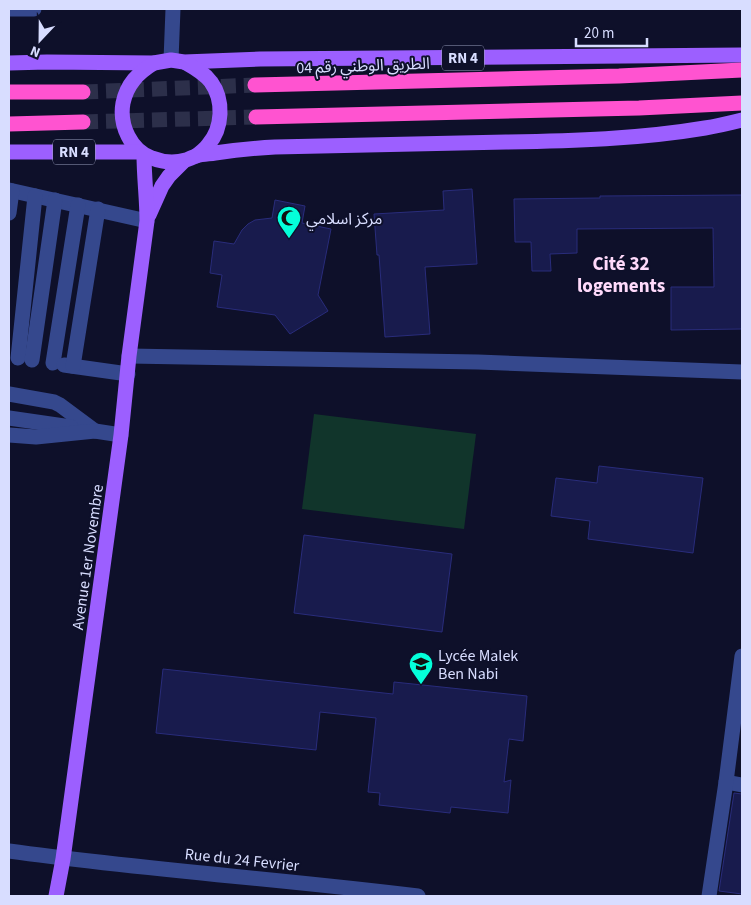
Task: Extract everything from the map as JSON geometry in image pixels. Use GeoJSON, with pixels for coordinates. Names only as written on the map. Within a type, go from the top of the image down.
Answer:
{"type":"FeatureCollection","features":[{"type":"Feature","properties":{"kind":"highway","name":"الطريق الوطني رقم 04"},"geometry":{"type":"LineString","coordinates":[[255,85],[619,76],[742,70]]}},
{"type":"Feature","properties":{"kind":"highway"},"geometry":{"type":"LineString","coordinates":[[9,92],[83,92]]}},
{"type":"Feature","properties":{"kind":"highway"},"geometry":{"type":"LineString","coordinates":[[256,116],[639,108],[742,103]]}},
{"type":"Feature","properties":{"kind":"highway","name":"RN 4"},"geometry":{"type":"LineString","coordinates":[[9,124],[83,122]]}},
{"type":"Feature","properties":{"kind":"main road","name":"RN 4"},"geometry":{"type":"LineString","coordinates":[[178,61],[742,56]]}},
{"type":"Feature","properties":{"kind":"main road"},"geometry":{"type":"LineString","coordinates":[[9,63],[154,63],[178,61],[199,70],[211,82],[218,97],[220,114],[217,130],[209,145],[190,158]]}},
{"type":"Feature","properties":{"kind":"main road"},"geometry":{"type":"LineString","coordinates":[[154,63],[142,70],[126,92],[123,119],[126,133],[142,154],[165,161],[231,151],[275,147],[571,140],[659,134],[706,128],[742,120]]}},
{"type":"Feature","properties":{"kind":"main road","name":"RN 4"},"geometry":{"type":"LineString","coordinates":[[9,152],[142,154]]}},
{"type":"Feature","properties":{"kind":"main road","name":"Avenue 1er Novembre"},"geometry":{"type":"LineString","coordinates":[[56,896],[63,859],[121,435],[147,221],[142,154]]}},
{"type":"Feature","properties":{"kind":"main road","name":"Avenue 1er Novembre"},"geometry":{"type":"LineString","coordinates":[[147,221],[162,186],[169,176],[190,158]]}},
{"type":"Feature","properties":{"kind":"street"},"geometry":{"type":"LineString","coordinates":[[9,9],[34,9]]}},
{"type":"Feature","properties":{"kind":"street"},"geometry":{"type":"LineString","coordinates":[[173,9],[178,61]]}},
{"type":"Feature","properties":{"kind":"street"},"geometry":{"type":"LineString","coordinates":[[9,213],[10,191],[147,221]]}},
{"type":"Feature","properties":{"kind":"street"},"geometry":{"type":"LineString","coordinates":[[20,358],[35,196]]}},
{"type":"Feature","properties":{"kind":"street"},"geometry":{"type":"LineString","coordinates":[[20,358],[55,200]]}},
{"type":"Feature","properties":{"kind":"street"},"geometry":{"type":"LineString","coordinates":[[54,363],[78,205]]}},
{"type":"Feature","properties":{"kind":"street"},"geometry":{"type":"LineString","coordinates":[[73,366],[98,209]]}},
{"type":"Feature","properties":{"kind":"street"},"geometry":{"type":"LineString","coordinates":[[130,356],[478,362],[742,372]]}},
{"type":"Feature","properties":{"kind":"street"},"geometry":{"type":"LineString","coordinates":[[20,358],[128,374]]}},
{"type":"Feature","properties":{"kind":"street"},"geometry":{"type":"LineString","coordinates":[[9,394],[54,402],[95,431]]}},
{"type":"Feature","properties":{"kind":"street"},"geometry":{"type":"LineString","coordinates":[[9,418],[121,435]]}},
{"type":"Feature","properties":{"kind":"street"},"geometry":{"type":"LineString","coordinates":[[9,434],[36,436],[95,431]]}},
{"type":"Feature","properties":{"kind":"street"},"geometry":{"type":"LineString","coordinates":[[709,896],[742,656]]}},
{"type":"Feature","properties":{"kind":"street"},"geometry":{"type":"LineString","coordinates":[[726,782],[742,785]]}},
{"type":"Feature","properties":{"kind":"street","name":"Rue du 24 Fevrier"},"geometry":{"type":"LineString","coordinates":[[9,851],[63,859],[351,892],[418,896]]}},
{"type":"Feature","properties":{"kind":"green space"},"geometry":{"type":"Polygon","coordinates":[[[314,414],[476,434],[464,529],[302,509],[314,414]]]}},
{"type":"Feature","properties":{"kind":"building"},"geometry":{"type":"Polygon","coordinates":[[[472,189],[477,264],[425,267],[430,334],[385,337],[374,214],[444,210],[443,191],[472,189]]]}},
{"type":"Feature","properties":{"kind":"building"},"geometry":{"type":"Polygon","coordinates":[[[742,195],[742,329],[671,330],[671,287],[714,287],[713,228],[577,229],[577,253],[550,254],[551,271],[532,271],[531,242],[515,242],[514,199],[742,195]]]}},
{"type":"Feature","properties":{"kind":"building"},"geometry":{"type":"Polygon","coordinates":[[[275,200],[305,206],[302,223],[331,229],[318,295],[328,311],[290,334],[275,315],[217,307],[222,275],[210,273],[214,241],[234,244],[248,224],[255,220],[272,218],[275,200]]]}},
{"type":"Feature","properties":{"kind":"building"},"geometry":{"type":"Polygon","coordinates":[[[599,466],[703,478],[693,553],[588,539],[590,521],[551,516],[556,478],[597,483],[599,466]]]}},
{"type":"Feature","properties":{"kind":"building"},"geometry":{"type":"Polygon","coordinates":[[[304,535],[452,554],[442,632],[294,613],[304,535]]]}},
{"type":"Feature","properties":{"kind":"building"},"geometry":{"type":"Polygon","coordinates":[[[163,669],[393,694],[394,682],[527,696],[523,741],[509,739],[504,782],[511,780],[508,813],[451,807],[450,813],[379,805],[380,793],[368,792],[376,718],[320,712],[316,750],[156,733],[163,669]]]}},
{"type":"Feature","properties":{"kind":"building"},"geometry":{"type":"Polygon","coordinates":[[[734,793],[742,794],[742,894],[719,891],[734,793]]]}},
{"type":"Feature","properties":{"kind":"tunnel"},"geometry":{"type":"LineString","coordinates":[[83,92],[255,85]]}},
{"type":"Feature","properties":{"kind":"tunnel"},"geometry":{"type":"LineString","coordinates":[[83,122],[256,117]]}},
{"type":"Feature","properties":{"kind":"place","name":"مركز اسلامي"},"geometry":{"type":"Point","coordinates":[289,239]}},
{"type":"Feature","properties":{"kind":"place","name":"Lycée Malek Ben Nabi"},"geometry":{"type":"Point","coordinates":[421,685]}},
{"type":"Feature","properties":{"kind":"district","name":"Cité 32 logements"},"geometry":{"type":"Point","coordinates":[621,274]}}]}
